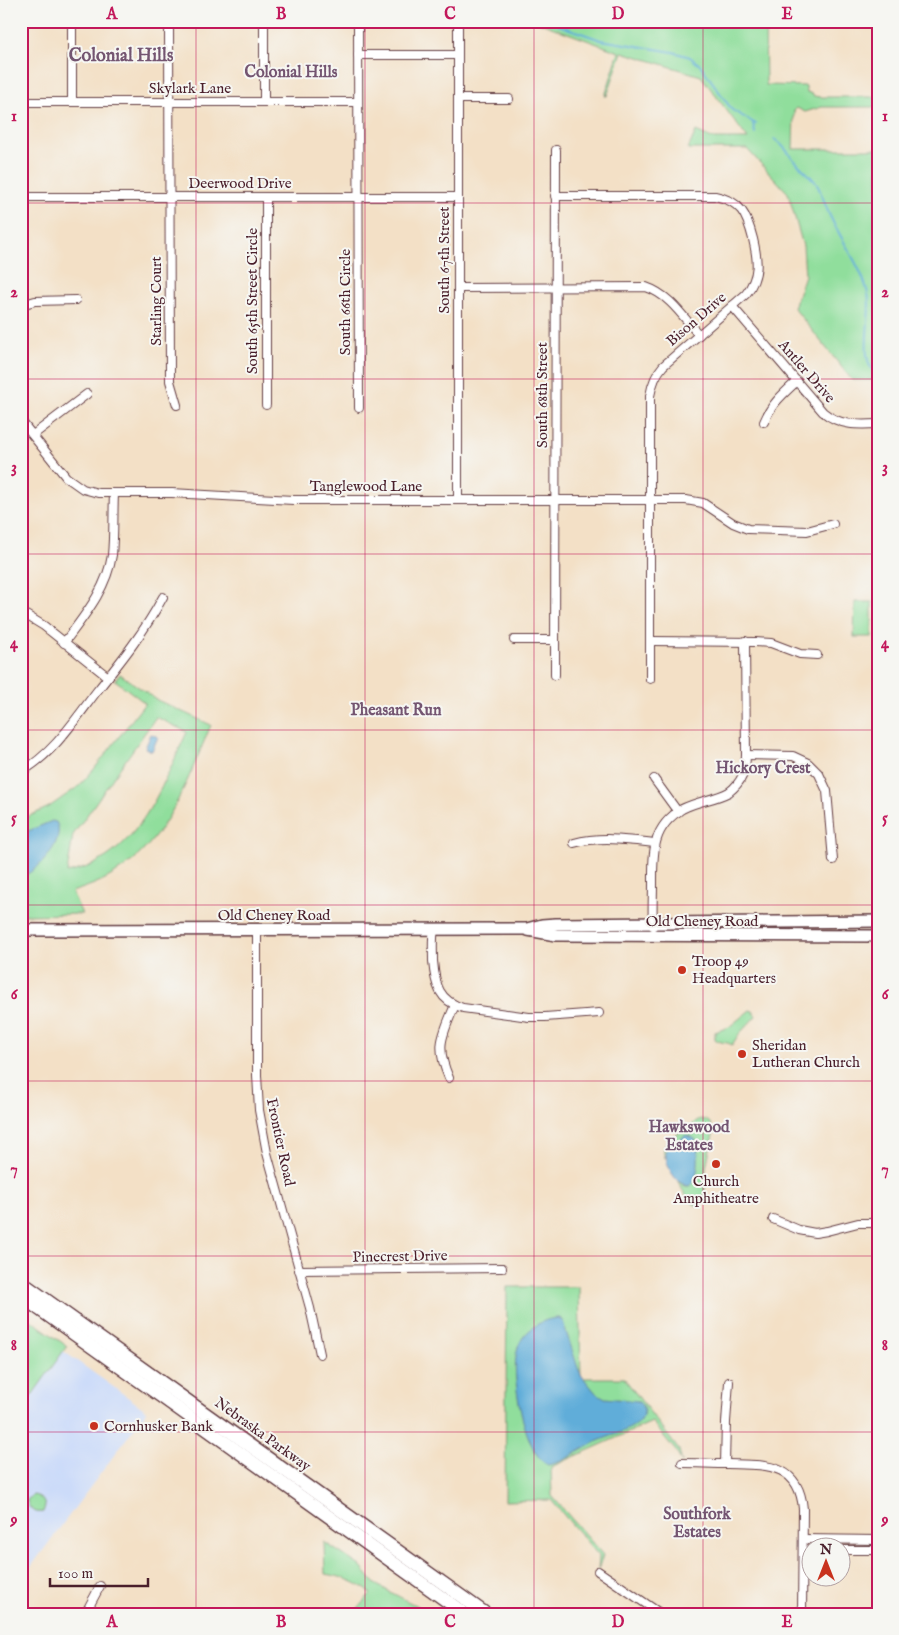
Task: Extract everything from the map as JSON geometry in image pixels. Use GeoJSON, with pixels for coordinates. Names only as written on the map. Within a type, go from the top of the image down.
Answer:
{"type":"FeatureCollection","features":[{"type":"Feature","properties":{"kind":"main road","name":"Old Cheney Road"},"geometry":{"type":"LineString","coordinates":[[527,929],[556,924],[878,920]]}},
{"type":"Feature","properties":{"kind":"main road","name":"Old Cheney Road"},"geometry":{"type":"LineString","coordinates":[[21,930],[527,929],[556,935],[878,936]]}},
{"type":"Feature","properties":{"kind":"main road","name":"Nebraska Parkway"},"geometry":{"type":"LineString","coordinates":[[21,1282],[486,1614]]}},
{"type":"Feature","properties":{"kind":"main road","name":"Nebraska Parkway"},"geometry":{"type":"LineString","coordinates":[[21,1296],[465,1614]]}},
{"type":"Feature","properties":{"kind":"street"},"geometry":{"type":"LineString","coordinates":[[72,21],[72,102]]}},
{"type":"Feature","properties":{"kind":"street","name":"Starling Court"},"geometry":{"type":"LineString","coordinates":[[169,21],[170,381],[177,405]]}},
{"type":"Feature","properties":{"kind":"street"},"geometry":{"type":"LineString","coordinates":[[264,21],[264,102]]}},
{"type":"Feature","properties":{"kind":"street","name":"South 66th Circle"},"geometry":{"type":"LineString","coordinates":[[358,21],[359,408]]}},
{"type":"Feature","properties":{"kind":"street","name":"South 67th Street"},"geometry":{"type":"LineString","coordinates":[[458,21],[458,500]]}},
{"type":"Feature","properties":{"kind":"street"},"geometry":{"type":"LineString","coordinates":[[358,55],[458,55]]}},
{"type":"Feature","properties":{"kind":"street"},"geometry":{"type":"LineString","coordinates":[[458,99],[508,99]]}},
{"type":"Feature","properties":{"kind":"street","name":"Skylark Lane"},"geometry":{"type":"LineString","coordinates":[[21,102],[358,102]]}},
{"type":"Feature","properties":{"kind":"street","name":"South 68th Street"},"geometry":{"type":"LineString","coordinates":[[555,675],[556,150]]}},
{"type":"Feature","properties":{"kind":"street","name":"Bison Drive"},"geometry":{"type":"LineString","coordinates":[[556,196],[715,196],[730,200],[741,209],[749,223],[757,265],[751,288],[663,366],[654,378],[651,386],[650,679]]}},
{"type":"Feature","properties":{"kind":"street","name":"Deerwood Drive"},"geometry":{"type":"LineString","coordinates":[[21,197],[458,197]]}},
{"type":"Feature","properties":{"kind":"street","name":"South 65th Street Circle"},"geometry":{"type":"LineString","coordinates":[[266,197],[266,405]]}},
{"type":"Feature","properties":{"kind":"street"},"geometry":{"type":"LineString","coordinates":[[458,288],[639,286],[655,290],[668,299],[699,335]]}},
{"type":"Feature","properties":{"kind":"street"},"geometry":{"type":"LineString","coordinates":[[21,305],[35,301],[76,300]]}},
{"type":"Feature","properties":{"kind":"street","name":"Antler Drive"},"geometry":{"type":"LineString","coordinates":[[732,306],[823,412],[836,421],[853,425],[878,424]]}},
{"type":"Feature","properties":{"kind":"street"},"geometry":{"type":"LineString","coordinates":[[764,422],[768,411],[776,400],[797,381]]}},
{"type":"Feature","properties":{"kind":"street"},"geometry":{"type":"LineString","coordinates":[[21,421],[33,435],[87,394]]}},
{"type":"Feature","properties":{"kind":"street","name":"Tanglewood Lane"},"geometry":{"type":"LineString","coordinates":[[33,435],[66,477],[83,489],[98,493],[172,493],[293,500],[694,500],[703,503],[733,523],[748,529],[807,532],[833,524]]}},
{"type":"Feature","properties":{"kind":"street"},"geometry":{"type":"LineString","coordinates":[[64,642],[92,606],[105,580],[111,557],[114,494]]}},
{"type":"Feature","properties":{"kind":"street"},"geometry":{"type":"LineString","coordinates":[[21,772],[32,766],[55,745],[150,620],[163,597]]}},
{"type":"Feature","properties":{"kind":"street"},"geometry":{"type":"LineString","coordinates":[[21,612],[44,626],[108,677]]}},
{"type":"Feature","properties":{"kind":"street"},"geometry":{"type":"LineString","coordinates":[[514,640],[555,640]]}},
{"type":"Feature","properties":{"kind":"street"},"geometry":{"type":"LineString","coordinates":[[650,641],[771,644],[800,654],[817,656]]}},
{"type":"Feature","properties":{"kind":"street"},"geometry":{"type":"LineString","coordinates":[[654,935],[653,866],[655,843],[661,829],[678,812],[694,804],[722,796],[736,787],[744,774],[746,755],[745,642]]}},
{"type":"Feature","properties":{"kind":"street"},"geometry":{"type":"LineString","coordinates":[[746,755],[793,756],[808,763],[819,774],[827,791],[833,860]]}},
{"type":"Feature","properties":{"kind":"street"},"geometry":{"type":"LineString","coordinates":[[654,779],[678,812]]}},
{"type":"Feature","properties":{"kind":"street"},"geometry":{"type":"LineString","coordinates":[[574,843],[604,839],[655,843]]}},
{"type":"Feature","properties":{"kind":"street"},"geometry":{"type":"LineString","coordinates":[[434,929],[432,941],[435,981],[442,996],[454,1006],[529,1017],[599,1013]]}},
{"type":"Feature","properties":{"kind":"street","name":"Frontier Road"},"geometry":{"type":"LineString","coordinates":[[257,930],[257,1075],[259,1110],[267,1153],[310,1308],[320,1354]]}},
{"type":"Feature","properties":{"kind":"street"},"geometry":{"type":"LineString","coordinates":[[449,1078],[442,1061],[440,1046],[454,1006]]}},
{"type":"Feature","properties":{"kind":"street"},"geometry":{"type":"LineString","coordinates":[[773,1219],[799,1230],[815,1233],[858,1223],[878,1223]]}},
{"type":"Feature","properties":{"kind":"street","name":"Pinecrest Drive"},"geometry":{"type":"LineString","coordinates":[[299,1270],[502,1268]]}},
{"type":"Feature","properties":{"kind":"street"},"geometry":{"type":"LineString","coordinates":[[725,1464],[729,1382]]}},
{"type":"Feature","properties":{"kind":"street"},"geometry":{"type":"LineString","coordinates":[[682,1463],[768,1466],[779,1469],[796,1484],[801,1497],[803,1538]]}},
{"type":"Feature","properties":{"kind":"street"},"geometry":{"type":"LineString","coordinates":[[852,1540],[878,1540]]}},
{"type":"Feature","properties":{"kind":"street"},"geometry":{"type":"LineString","coordinates":[[852,1550],[878,1550]]}},
{"type":"Feature","properties":{"kind":"street"},"geometry":{"type":"LineString","coordinates":[[598,1571],[661,1614]]}},
{"type":"Feature","properties":{"kind":"street"},"geometry":{"type":"LineString","coordinates":[[85,1614],[100,1586]]}},
{"type":"Feature","properties":{"kind":"street"},"geometry":{"type":"LineString","coordinates":[[802,1588],[802,1614]]}},
{"type":"Feature","properties":{"kind":"shaded area"},"geometry":{"type":"Polygon","coordinates":[[[21,1321],[147,1411],[21,1580],[21,1321]]]}},
{"type":"Feature","properties":{"kind":"green space"},"geometry":{"type":"Polygon","coordinates":[[[535,21],[717,21],[720,24],[724,21],[765,21],[766,85],[806,86],[806,92],[820,97],[878,97],[878,107],[822,107],[805,112],[797,108],[794,111],[793,149],[878,149],[878,380],[852,380],[794,308],[805,275],[803,246],[788,193],[747,149],[688,149],[696,131],[714,139],[748,139],[701,76],[622,52],[607,96],[605,96],[619,52],[535,21]]]}},
{"type":"Feature","properties":{"kind":"green space"},"geometry":{"type":"Polygon","coordinates":[[[855,602],[872,602],[872,637],[854,637],[855,602]]]}},
{"type":"Feature","properties":{"kind":"green space"},"geometry":{"type":"Polygon","coordinates":[[[120,674],[157,700],[211,725],[174,808],[148,845],[132,861],[114,874],[72,892],[82,914],[21,915],[21,820],[49,807],[79,786],[145,703],[115,680],[120,674]],[[156,717],[73,835],[67,873],[91,865],[111,853],[129,838],[156,798],[187,732],[156,717]]]}},
{"type":"Feature","properties":{"kind":"green space"},"geometry":{"type":"Polygon","coordinates":[[[750,1010],[756,1016],[739,1034],[732,1045],[715,1039],[715,1032],[729,1027],[750,1010]]]}},
{"type":"Feature","properties":{"kind":"green space"},"geometry":{"type":"Polygon","coordinates":[[[701,1119],[711,1124],[713,1135],[706,1167],[702,1205],[698,1206],[687,1197],[677,1180],[685,1186],[689,1186],[683,1137],[667,1150],[665,1158],[664,1151],[670,1138],[688,1129],[701,1119]]]}},
{"type":"Feature","properties":{"kind":"green space"},"geometry":{"type":"Polygon","coordinates":[[[507,1287],[579,1287],[581,1378],[624,1378],[679,1450],[682,1463],[676,1451],[652,1422],[551,1467],[552,1496],[603,1555],[598,1571],[599,1556],[551,1500],[505,1501],[507,1287]]]}},
{"type":"Feature","properties":{"kind":"green space"},"geometry":{"type":"Polygon","coordinates":[[[21,1313],[67,1346],[30,1398],[21,1393],[21,1313]]]}},
{"type":"Feature","properties":{"kind":"green space"},"geometry":{"type":"Polygon","coordinates":[[[33,1495],[43,1501],[45,1506],[43,1512],[34,1511],[29,1506],[27,1500],[33,1495]]]}},
{"type":"Feature","properties":{"kind":"green space"},"geometry":{"type":"Polygon","coordinates":[[[324,1542],[360,1566],[375,1584],[417,1606],[427,1614],[353,1614],[371,1593],[350,1580],[325,1574],[324,1542]]]}},
{"type":"Feature","properties":{"kind":"water"},"geometry":{"type":"Polygon","coordinates":[[[151,734],[158,737],[152,751],[145,748],[151,734]]]}},
{"type":"Feature","properties":{"kind":"water"},"geometry":{"type":"Polygon","coordinates":[[[52,821],[56,822],[58,829],[58,837],[54,846],[35,869],[21,876],[21,834],[52,821]]]}},
{"type":"Feature","properties":{"kind":"water"},"geometry":{"type":"Polygon","coordinates":[[[686,1135],[695,1139],[698,1157],[695,1178],[689,1186],[679,1181],[671,1172],[666,1155],[666,1149],[686,1135]]]}},
{"type":"Feature","properties":{"kind":"water"},"geometry":{"type":"Polygon","coordinates":[[[560,1318],[578,1368],[595,1392],[605,1398],[638,1401],[644,1411],[643,1417],[632,1427],[548,1465],[539,1458],[526,1429],[517,1392],[516,1358],[518,1347],[529,1331],[543,1321],[560,1318]]]}},
{"type":"Feature","properties":{"kind":"waterway"},"geometry":{"type":"LineString","coordinates":[[547,21],[601,40],[673,52],[690,57],[701,66],[732,110],[756,124]]}},
{"type":"Feature","properties":{"kind":"waterway"},"geometry":{"type":"LineString","coordinates":[[753,123],[755,133]]}},
{"type":"Feature","properties":{"kind":"waterway"},"geometry":{"type":"LineString","coordinates":[[774,139],[783,146],[816,183],[831,218],[862,275],[869,303],[868,360],[871,368],[877,373]]}},
{"type":"Feature","properties":{"kind":"place","name":"Troop 49 Headquarters"},"geometry":{"type":"Point","coordinates":[682,970]}},
{"type":"Feature","properties":{"kind":"place","name":"Sheridan Lutheran Church"},"geometry":{"type":"Point","coordinates":[742,1054]}},
{"type":"Feature","properties":{"kind":"place","name":"Church Amphitheatre"},"geometry":{"type":"Point","coordinates":[716,1164]}},
{"type":"Feature","properties":{"kind":"place","name":"Cornhusker Bank"},"geometry":{"type":"Point","coordinates":[94,1426]}},
{"type":"Feature","properties":{"kind":"district","name":"Colonial Hills"},"geometry":{"type":"Point","coordinates":[121,55]}},
{"type":"Feature","properties":{"kind":"district","name":"Colonial Hills"},"geometry":{"type":"Point","coordinates":[291,71]}},
{"type":"Feature","properties":{"kind":"district","name":"Pheasant Run"},"geometry":{"type":"Point","coordinates":[396,709]}},
{"type":"Feature","properties":{"kind":"district","name":"Hickory Crest"},"geometry":{"type":"Point","coordinates":[763,767]}},
{"type":"Feature","properties":{"kind":"district","name":"Hawkswood Estates"},"geometry":{"type":"Point","coordinates":[689,1135]}},
{"type":"Feature","properties":{"kind":"district","name":"Southfork Estates"},"geometry":{"type":"Point","coordinates":[697,1522]}}]}
